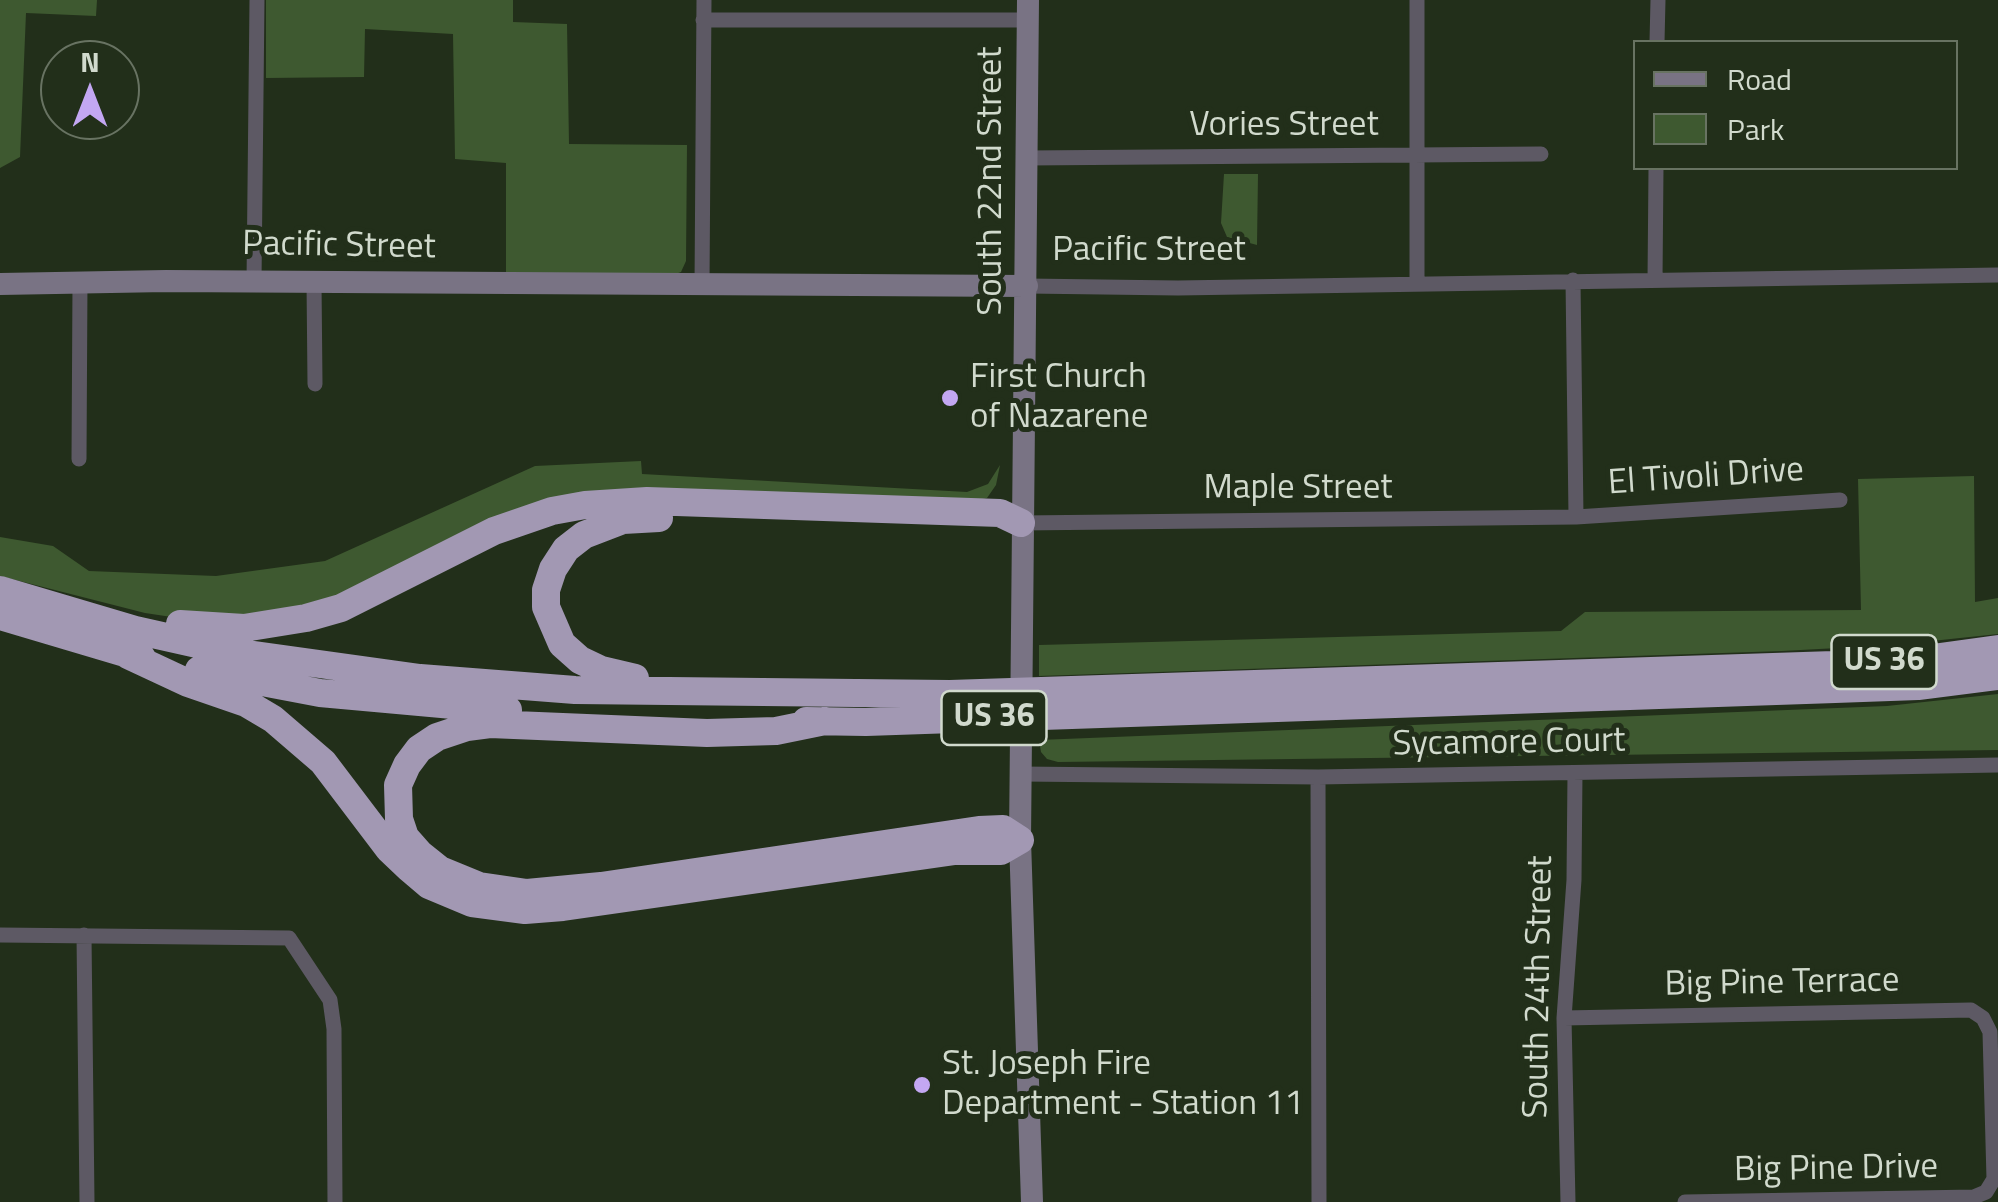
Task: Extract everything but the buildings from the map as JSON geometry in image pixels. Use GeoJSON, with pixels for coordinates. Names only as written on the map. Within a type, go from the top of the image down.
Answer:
{"type":"FeatureCollection","features":[{"type":"Feature","properties":{"kind":"highway"},"geometry":{"type":"LineString","coordinates":[[4,600],[178,624],[244,628],[275,624],[341,608],[494,531],[552,511],[585,505],[647,501],[1000,512],[1020,523]]}},
{"type":"Feature","properties":{"kind":"highway"},"geometry":{"type":"LineString","coordinates":[[866,696],[645,679],[601,670],[580,660],[562,644],[552,627],[546,590],[553,568],[566,549],[584,535],[623,520],[1001,531],[1020,523]]}},
{"type":"Feature","properties":{"kind":"highway","name":"US 36"},"geometry":{"type":"LineString","coordinates":[[4,600],[128,655],[320,693],[619,718],[866,722],[1918,686],[1998,676]]}},
{"type":"Feature","properties":{"kind":"highway","name":"US 36"},"geometry":{"type":"LineString","coordinates":[[4,600],[233,652],[420,678],[575,690],[866,696],[1834,665],[1998,650]]}},
{"type":"Feature","properties":{"kind":"highway"},"geometry":{"type":"LineString","coordinates":[[128,655],[188,683],[246,702],[272,719],[323,762],[408,868],[430,885],[472,903],[526,910],[563,907],[955,850],[1002,851],[1020,840],[1002,829],[979,830],[527,893],[478,886],[440,870],[404,836],[399,819],[398,785],[406,766],[419,749],[437,737],[466,727],[490,724],[707,733],[776,731],[825,721]]}},
{"type":"Feature","properties":{"kind":"main road","name":"South 22nd Street"},"geometry":{"type":"LineString","coordinates":[[1028,10],[1028,286],[1020,523],[1020,840],[1032,1202]]}},
{"type":"Feature","properties":{"kind":"main road","name":"Pacific Street"},"geometry":{"type":"LineString","coordinates":[[0,284],[1028,286]]}},
{"type":"Feature","properties":{"kind":"street"},"geometry":{"type":"LineString","coordinates":[[254,282],[257,0]]}},
{"type":"Feature","properties":{"kind":"street"},"geometry":{"type":"LineString","coordinates":[[702,286],[704,0]]}},
{"type":"Feature","properties":{"kind":"street"},"geometry":{"type":"LineString","coordinates":[[1416,282],[1418,0]]}},
{"type":"Feature","properties":{"kind":"street"},"geometry":{"type":"LineString","coordinates":[[1658,0],[1658,40]]}},
{"type":"Feature","properties":{"kind":"street"},"geometry":{"type":"LineString","coordinates":[[704,20],[1028,10]]}},
{"type":"Feature","properties":{"kind":"street","name":"Vories Street"},"geometry":{"type":"LineString","coordinates":[[1027,158],[1541,154]]}},
{"type":"Feature","properties":{"kind":"street"},"geometry":{"type":"LineString","coordinates":[[1655,280],[1656,170]]}},
{"type":"Feature","properties":{"kind":"street","name":"Pacific Street"},"geometry":{"type":"LineString","coordinates":[[1028,286],[1178,288],[1998,275]]}},
{"type":"Feature","properties":{"kind":"street"},"geometry":{"type":"LineString","coordinates":[[1573,280],[1576,517]]}},
{"type":"Feature","properties":{"kind":"street"},"geometry":{"type":"LineString","coordinates":[[79,458],[80,282]]}},
{"type":"Feature","properties":{"kind":"street"},"geometry":{"type":"LineString","coordinates":[[314,282],[315,384]]}},
{"type":"Feature","properties":{"kind":"street","name":"El Tivoli Drive"},"geometry":{"type":"LineString","coordinates":[[1576,517],[1840,500]]}},
{"type":"Feature","properties":{"kind":"street","name":"Maple Street"},"geometry":{"type":"LineString","coordinates":[[1020,523],[1576,517]]}},
{"type":"Feature","properties":{"kind":"street","name":"Sycamore Court"},"geometry":{"type":"LineString","coordinates":[[1021,774],[1318,777],[1998,766]]}},
{"type":"Feature","properties":{"kind":"street","name":"South 24th Street"},"geometry":{"type":"LineString","coordinates":[[1568,1202],[1564,1018],[1574,880],[1575,774]]}},
{"type":"Feature","properties":{"kind":"street"},"geometry":{"type":"LineString","coordinates":[[1318,777],[1319,1202]]}},
{"type":"Feature","properties":{"kind":"street"},"geometry":{"type":"LineString","coordinates":[[0,934],[289,938],[330,1000],[334,1029],[335,1202]]}},
{"type":"Feature","properties":{"kind":"street"},"geometry":{"type":"LineString","coordinates":[[84,935],[87,1202]]}},
{"type":"Feature","properties":{"kind":"street","name":"Big Pine Terrace"},"geometry":{"type":"LineString","coordinates":[[1564,1018],[1971,1010],[1983,1018],[1990,1032],[1994,1179],[1986,1192]]}},
{"type":"Feature","properties":{"kind":"street","name":"Big Pine Drive"},"geometry":{"type":"LineString","coordinates":[[1685,1202],[1974,1197],[1986,1192]]}},
{"type":"Feature","properties":{"kind":"green space"},"geometry":{"type":"Polygon","coordinates":[[[0,0],[97,0],[96,16],[26,13],[20,157],[0,168],[0,0]]]}},
{"type":"Feature","properties":{"kind":"green space"},"geometry":{"type":"Polygon","coordinates":[[[266,0],[513,0],[513,22],[567,24],[569,144],[687,145],[686,261],[681,272],[671,276],[506,275],[506,163],[455,159],[453,34],[365,29],[364,77],[266,78],[266,0]]]}},
{"type":"Feature","properties":{"kind":"green space"},"geometry":{"type":"Polygon","coordinates":[[[1224,174],[1258,174],[1257,245],[1227,237],[1221,223],[1224,174]]]}},
{"type":"Feature","properties":{"kind":"green space"},"geometry":{"type":"Polygon","coordinates":[[[641,461],[642,474],[967,492],[988,484],[1000,465],[996,485],[987,498],[968,503],[599,495],[293,614],[205,622],[145,613],[0,576],[0,537],[53,546],[89,571],[216,576],[325,561],[535,466],[641,461]]]}},
{"type":"Feature","properties":{"kind":"green space"},"geometry":{"type":"Polygon","coordinates":[[[1974,476],[1975,602],[1998,598],[1998,634],[1782,651],[1039,676],[1039,645],[1561,631],[1585,612],[1861,610],[1858,479],[1974,476]]]}},
{"type":"Feature","properties":{"kind":"green space"},"geometry":{"type":"Polygon","coordinates":[[[1998,694],[1998,750],[1058,762],[1047,759],[1039,740],[1887,706],[1998,694]]]}},
{"type":"Feature","properties":{"kind":"place","name":"First Church of Nazarene"},"geometry":{"type":"Point","coordinates":[950,398]}},
{"type":"Feature","properties":{"kind":"place","name":"St. Joseph Fire Department - Station 11"},"geometry":{"type":"Point","coordinates":[922,1085]}}]}
